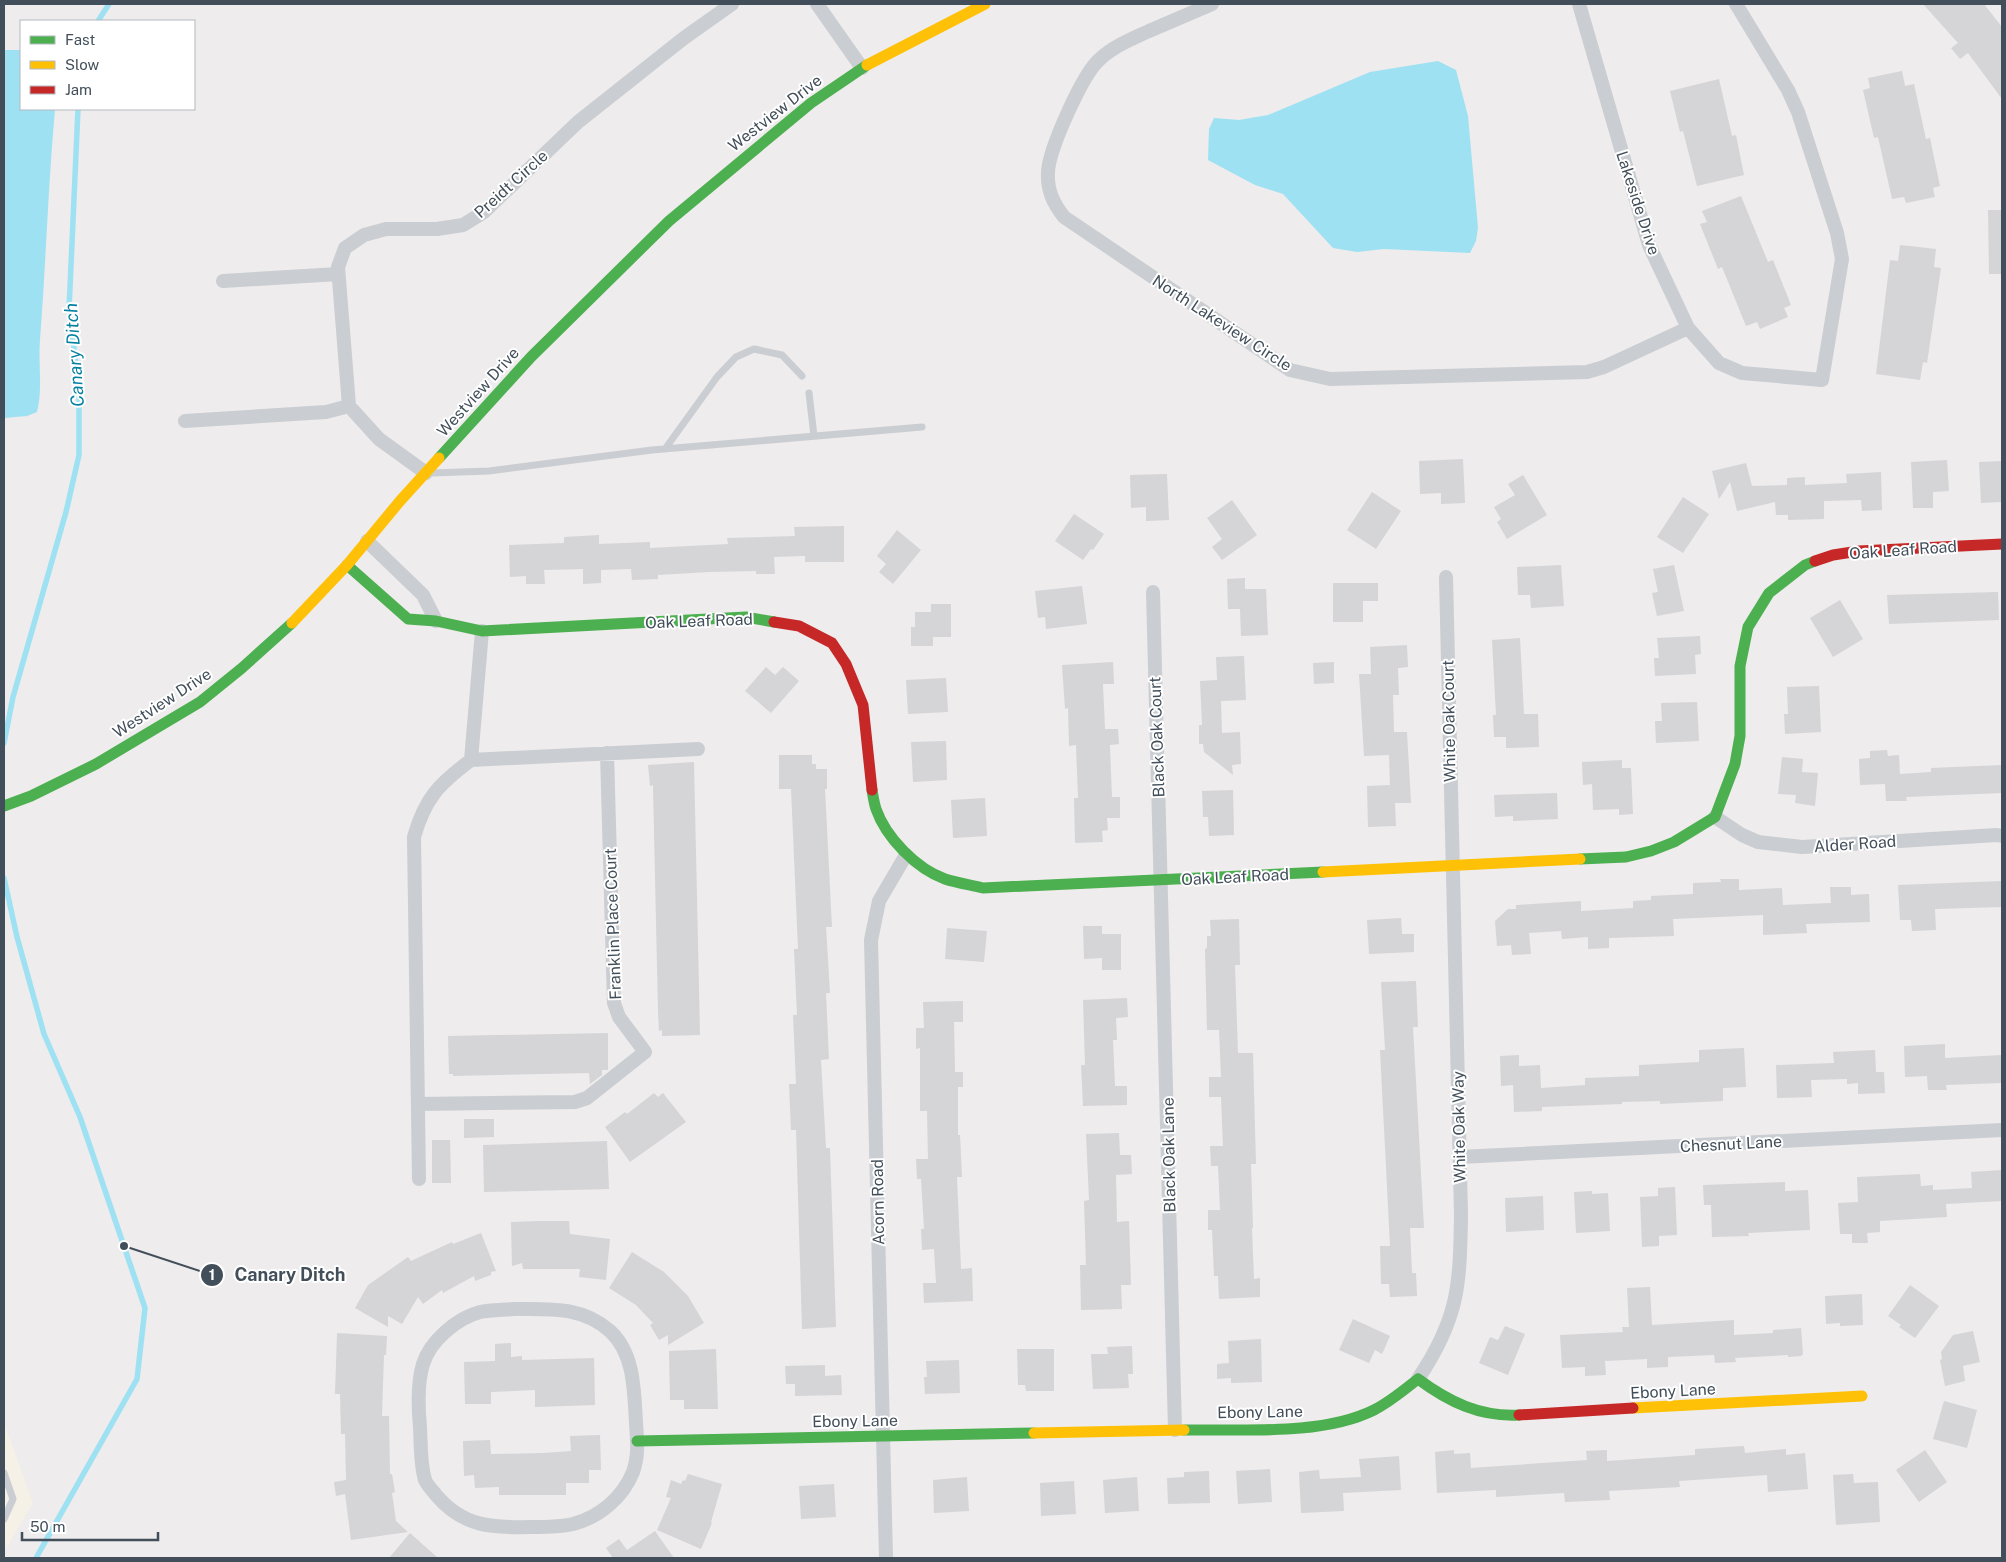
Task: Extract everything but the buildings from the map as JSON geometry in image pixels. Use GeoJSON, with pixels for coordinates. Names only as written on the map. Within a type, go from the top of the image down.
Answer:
{"type":"FeatureCollection","features":[{"type":"Feature","properties":{"kind":"street","name":"Preidt Circle"},"geometry":{"type":"LineString","coordinates":[[349,406],[338,274],[338,267],[345,248],[364,235],[386,228],[437,228],[463,225],[484,212],[578,122],[684,38],[732,4]]}},
{"type":"Feature","properties":{"kind":"street"},"geometry":{"type":"LineString","coordinates":[[817,4],[862,68]]}},
{"type":"Feature","properties":{"kind":"street","name":"Westview Drive"},"geometry":{"type":"LineString","coordinates":[[4,806],[31,796],[96,764],[200,702],[280,635],[347,565],[366,541],[531,357],[669,221],[811,103],[862,68],[985,4]]}},
{"type":"Feature","properties":{"kind":"street","name":"North Lakeview Circle"},"geometry":{"type":"LineString","coordinates":[[1212,4],[1118,46],[1098,60],[1081,85],[1052,153],[1048,170],[1048,188],[1055,204],[1064,217],[1080,228],[1290,370],[1330,379],[1587,372],[1604,367],[1688,328]]}},
{"type":"Feature","properties":{"kind":"street","name":"Lakeside Drive"},"geometry":{"type":"LineString","coordinates":[[1578,4],[1649,245],[1688,328],[1719,363],[1742,372],[1822,380],[1842,259],[1837,233],[1798,112],[1788,90],[1736,4]]}},
{"type":"Feature","properties":{"kind":"street"},"geometry":{"type":"LineString","coordinates":[[223,281],[338,274]]}},
{"type":"Feature","properties":{"kind":"street"},"geometry":{"type":"LineString","coordinates":[[185,421],[326,412],[349,406],[379,439],[426,474]]}},
{"type":"Feature","properties":{"kind":"street"},"geometry":{"type":"LineString","coordinates":[[366,541],[423,595],[436,621]]}},
{"type":"Feature","properties":{"kind":"street","name":"Oak Leaf Road"},"geometry":{"type":"LineString","coordinates":[[347,565],[408,619],[436,621],[482,631],[746,616],[799,626],[832,643],[846,664],[863,705],[871,786],[876,810],[906,855],[924,869],[945,879],[983,888],[1162,881],[1626,857],[1651,851],[1674,842],[1715,817],[1735,764],[1740,736],[1740,666],[1748,627],[1768,593],[1805,565],[1832,555],[1859,551],[2002,544]]}},
{"type":"Feature","properties":{"kind":"street","name":"White Oak Court"},"geometry":{"type":"LineString","coordinates":[[1446,577],[1452,865]]}},
{"type":"Feature","properties":{"kind":"street","name":"Black Oak Court"},"geometry":{"type":"LineString","coordinates":[[1153,592],[1162,881]]}},
{"type":"Feature","properties":{"kind":"street"},"geometry":{"type":"LineString","coordinates":[[471,760],[482,631]]}},
{"type":"Feature","properties":{"kind":"street"},"geometry":{"type":"LineString","coordinates":[[419,1179],[414,837],[420,816],[432,794],[449,776],[471,760],[698,749]]}},
{"type":"Feature","properties":{"kind":"street","name":"Franklin Place Court"},"geometry":{"type":"LineString","coordinates":[[418,1104],[575,1102],[587,1098],[644,1052],[619,1017],[614,1002],[607,753]]}},
{"type":"Feature","properties":{"kind":"street","name":"Alder Road"},"geometry":{"type":"LineString","coordinates":[[1715,817],[1742,835],[1758,842],[1802,847],[2002,836]]}},
{"type":"Feature","properties":{"kind":"street","name":"Acorn Road"},"geometry":{"type":"LineString","coordinates":[[886,1558],[872,940],[878,900],[906,855]]}},
{"type":"Feature","properties":{"kind":"street","name":"White Oak Way"},"geometry":{"type":"LineString","coordinates":[[1418,1380],[1445,1332],[1458,1290],[1461,1214],[1452,865]]}},
{"type":"Feature","properties":{"kind":"street","name":"Black Oak Lane"},"geometry":{"type":"LineString","coordinates":[[1162,881],[1175,1430]]}},
{"type":"Feature","properties":{"kind":"street","name":"Chesnut Lane"},"geometry":{"type":"LineString","coordinates":[[1460,1157],[2002,1130]]}},
{"type":"Feature","properties":{"kind":"street"},"geometry":{"type":"LineString","coordinates":[[546,1308],[577,1312],[595,1321],[610,1332],[622,1347],[634,1383],[637,1441],[637,1457],[633,1471],[623,1490],[610,1505],[593,1516],[572,1524],[548,1527],[482,1525],[464,1518],[447,1507],[426,1481],[422,1456],[418,1390],[423,1362],[433,1345],[448,1330],[462,1319],[480,1312],[546,1308]]}},
{"type":"Feature","properties":{"kind":"street","name":"Ebony Lane"},"geometry":{"type":"LineString","coordinates":[[637,1441],[1296,1428],[1328,1425],[1359,1416],[1382,1406],[1418,1380],[1444,1399],[1465,1409],[1485,1414],[1512,1416],[1862,1396]]}},
{"type":"Feature","properties":{"kind":"lane"},"geometry":{"type":"LineString","coordinates":[[665,449],[717,377],[736,357],[754,348],[782,355],[802,376]]}},
{"type":"Feature","properties":{"kind":"lane"},"geometry":{"type":"LineString","coordinates":[[809,393],[814,436]]}},
{"type":"Feature","properties":{"kind":"lane"},"geometry":{"type":"LineString","coordinates":[[426,474],[489,472],[665,449],[922,427]]}},
{"type":"Feature","properties":{"kind":"lane"},"geometry":{"type":"LineString","coordinates":[[4,1473],[13,1499],[4,1519]]}},
{"type":"Feature","properties":{"kind":"shaded area"},"geometry":{"type":"Polygon","coordinates":[[[4,1422],[33,1503],[4,1552],[4,1422]]]}},
{"type":"Feature","properties":{"kind":"water"},"geometry":{"type":"Polygon","coordinates":[[[4,50],[20,50],[20,110],[55,110],[40,340],[39,403],[37,412],[27,416],[4,418],[4,50]]]}},
{"type":"Feature","properties":{"kind":"water"},"geometry":{"type":"Polygon","coordinates":[[[1438,61],[1456,70],[1468,116],[1478,228],[1476,241],[1470,253],[1384,249],[1357,252],[1333,248],[1283,194],[1255,185],[1208,160],[1209,129],[1214,118],[1239,120],[1268,115],[1370,72],[1438,61]]]}},
{"type":"Feature","properties":{"kind":"waterway","name":"Canary Ditch"},"geometry":{"type":"LineString","coordinates":[[99,20],[109,4]]}},
{"type":"Feature","properties":{"kind":"waterway","name":"Canary Ditch"},"geometry":{"type":"LineString","coordinates":[[4,743],[13,697],[66,512],[79,455],[79,387],[69,310],[78,110]]}},
{"type":"Feature","properties":{"kind":"waterway","name":"Canary Ditch"},"geometry":{"type":"LineString","coordinates":[[4,878],[17,937],[44,1034],[80,1117],[145,1308],[137,1379],[36,1558]]}},
{"type":"Feature","properties":{"kind":"traffic: fast"},"geometry":{"type":"LineString","coordinates":[[439,458],[531,357],[669,221],[811,103],[867,65]]}},
{"type":"Feature","properties":{"kind":"traffic: fast"},"geometry":{"type":"LineString","coordinates":[[1580,859],[1626,857],[1651,851],[1674,842],[1715,817],[1735,764],[1740,736],[1740,666],[1748,627],[1769,593],[1805,565],[1815,561]]}},
{"type":"Feature","properties":{"kind":"traffic: fast"},"geometry":{"type":"LineString","coordinates":[[347,565],[408,619],[436,621],[482,631],[746,617],[774,622]]}},
{"type":"Feature","properties":{"kind":"traffic: fast"},"geometry":{"type":"LineString","coordinates":[[4,806],[31,796],[96,764],[200,702],[242,668],[292,623]]}},
{"type":"Feature","properties":{"kind":"traffic: fast"},"geometry":{"type":"LineString","coordinates":[[872,790],[876,809],[887,831],[914,860],[924,868],[945,879],[983,888],[1323,872]]}},
{"type":"Feature","properties":{"kind":"traffic: fast"},"geometry":{"type":"LineString","coordinates":[[1184,1430],[1281,1429],[1331,1424],[1374,1410],[1391,1400],[1418,1379],[1441,1395],[1478,1411],[1519,1415]]}},
{"type":"Feature","properties":{"kind":"traffic: fast"},"geometry":{"type":"LineString","coordinates":[[637,1441],[1034,1433]]}},
{"type":"Feature","properties":{"kind":"traffic: slow"},"geometry":{"type":"LineString","coordinates":[[867,65],[985,4]]}},
{"type":"Feature","properties":{"kind":"traffic: slow"},"geometry":{"type":"LineString","coordinates":[[292,623],[347,565],[400,501],[439,458]]}},
{"type":"Feature","properties":{"kind":"traffic: slow"},"geometry":{"type":"LineString","coordinates":[[1323,872],[1580,859]]}},
{"type":"Feature","properties":{"kind":"traffic: slow"},"geometry":{"type":"LineString","coordinates":[[1633,1408],[1862,1396]]}},
{"type":"Feature","properties":{"kind":"traffic: slow"},"geometry":{"type":"LineString","coordinates":[[1034,1433],[1184,1430]]}},
{"type":"Feature","properties":{"kind":"traffic: jam"},"geometry":{"type":"LineString","coordinates":[[1815,561],[1833,555],[1859,551],[2002,544]]}},
{"type":"Feature","properties":{"kind":"traffic: jam"},"geometry":{"type":"LineString","coordinates":[[774,622],[799,626],[832,643],[846,664],[863,705],[872,790]]}},
{"type":"Feature","properties":{"kind":"traffic: jam"},"geometry":{"type":"LineString","coordinates":[[1519,1415],[1633,1408]]}},
{"type":"Feature","properties":{"kind":"place","name":"Canary Ditch"},"geometry":{"type":"Point","coordinates":[124,1246]}}]}
